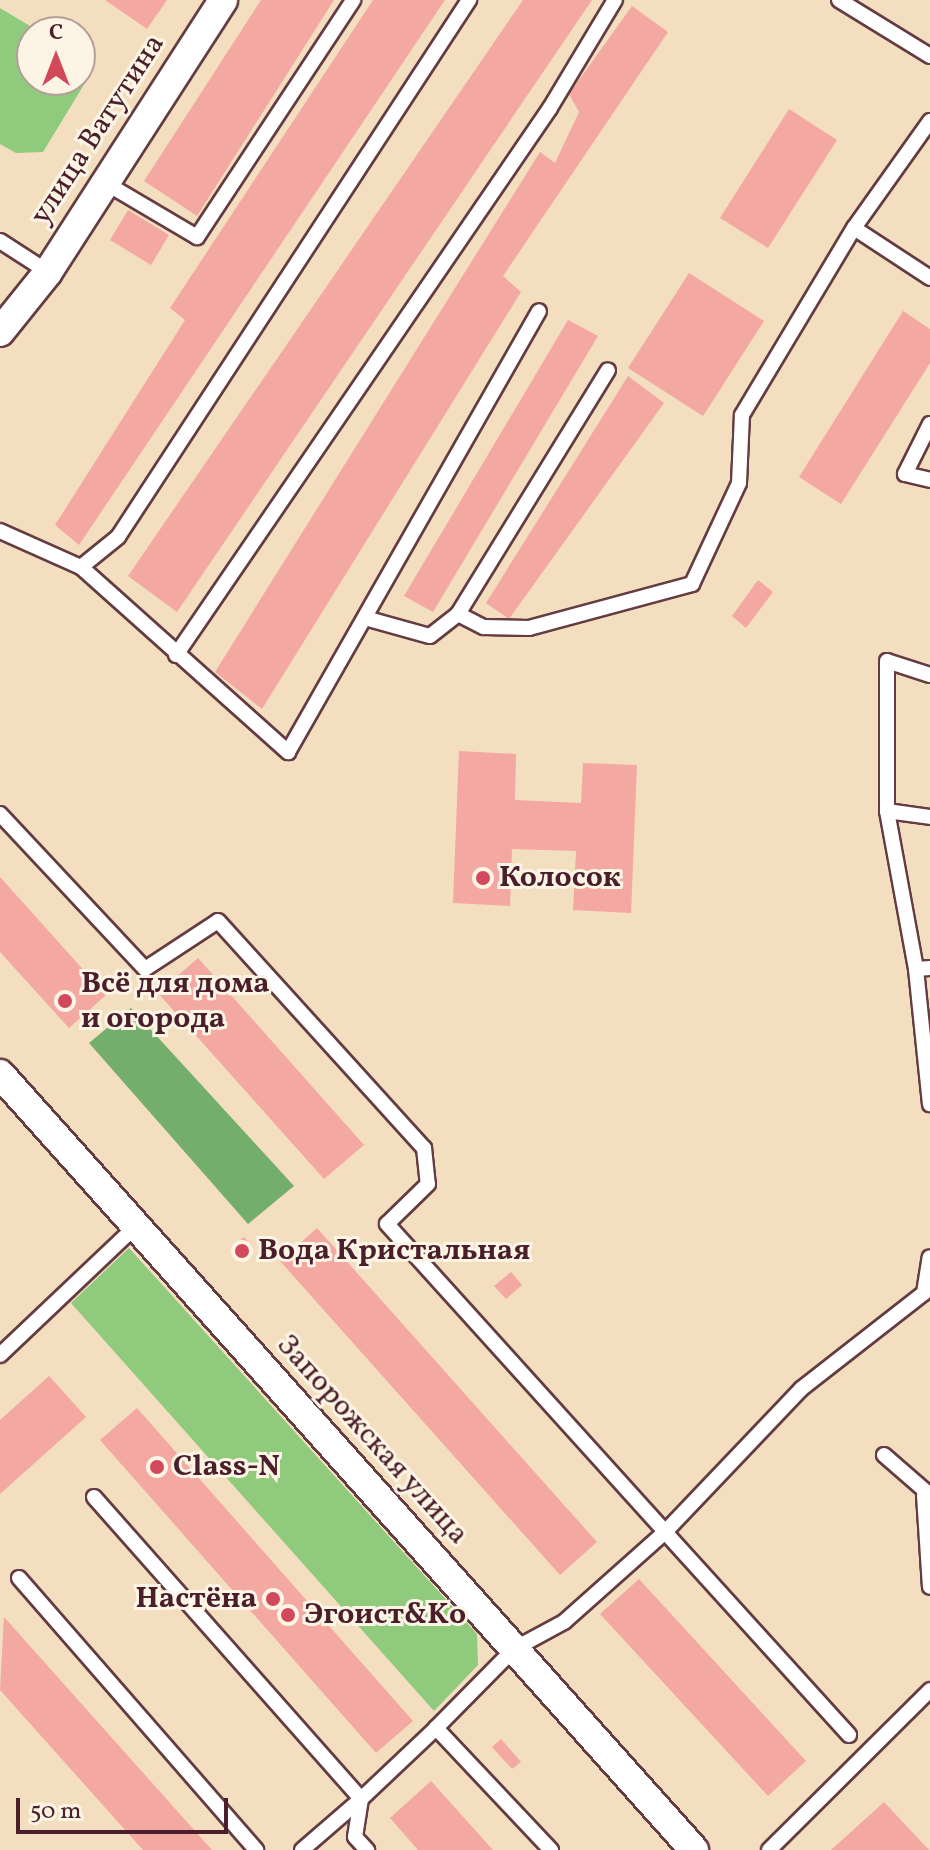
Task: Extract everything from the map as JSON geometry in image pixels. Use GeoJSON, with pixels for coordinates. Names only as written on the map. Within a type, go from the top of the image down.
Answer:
{"type":"FeatureCollection","features":[{"type":"Feature","properties":{"kind":"street","name":"улица Ватутина"},"geometry":{"type":"LineString","coordinates":[[0,332],[48,272],[103,182],[223,0]]}},
{"type":"Feature","properties":{"kind":"street","name":"Запорожская улица"},"geometry":{"type":"LineString","coordinates":[[3,1084],[136,1226],[694,1850]]}},
{"type":"Feature","properties":{"kind":"lane"},"geometry":{"type":"LineString","coordinates":[[103,182],[197,237],[353,0]]}},
{"type":"Feature","properties":{"kind":"lane"},"geometry":{"type":"LineString","coordinates":[[81,567],[118,537],[469,0]]}},
{"type":"Feature","properties":{"kind":"lane"},"geometry":{"type":"LineString","coordinates":[[176,655],[550,108],[615,0]]}},
{"type":"Feature","properties":{"kind":"lane"},"geometry":{"type":"LineString","coordinates":[[839,0],[930,56]]}},
{"type":"Feature","properties":{"kind":"lane"},"geometry":{"type":"LineString","coordinates":[[458,614],[484,627],[529,628],[692,584],[739,483],[742,415],[854,228],[930,121]]}},
{"type":"Feature","properties":{"kind":"lane"},"geometry":{"type":"LineString","coordinates":[[854,228],[930,278]]}},
{"type":"Feature","properties":{"kind":"lane"},"geometry":{"type":"LineString","coordinates":[[0,241],[48,272]]}},
{"type":"Feature","properties":{"kind":"lane"},"geometry":{"type":"LineString","coordinates":[[0,531],[81,567],[288,752],[539,311]]}},
{"type":"Feature","properties":{"kind":"lane"},"geometry":{"type":"LineString","coordinates":[[365,618],[430,636],[458,614],[608,370]]}},
{"type":"Feature","properties":{"kind":"lane"},"geometry":{"type":"LineString","coordinates":[[930,424],[905,474],[930,480]]}},
{"type":"Feature","properties":{"kind":"lane"},"geometry":{"type":"LineString","coordinates":[[930,675],[887,661],[887,811],[923,969],[930,1104]]}},
{"type":"Feature","properties":{"kind":"lane"},"geometry":{"type":"LineString","coordinates":[[887,811],[930,817]]}},
{"type":"Feature","properties":{"kind":"lane"},"geometry":{"type":"LineString","coordinates":[[0,814],[145,969],[218,921],[424,1148],[428,1184],[387,1224],[849,1735]]}},
{"type":"Feature","properties":{"kind":"lane"},"geometry":{"type":"LineString","coordinates":[[0,1355],[136,1226]]}},
{"type":"Feature","properties":{"kind":"lane"},"geometry":{"type":"LineString","coordinates":[[302,1850],[436,1728],[514,1649],[564,1622],[665,1532],[801,1389],[927,1294],[930,1257]]}},
{"type":"Feature","properties":{"kind":"lane"},"geometry":{"type":"LineString","coordinates":[[884,1455],[927,1495],[930,1587]]}},
{"type":"Feature","properties":{"kind":"lane"},"geometry":{"type":"LineString","coordinates":[[94,1497],[361,1799]]}},
{"type":"Feature","properties":{"kind":"lane"},"geometry":{"type":"LineString","coordinates":[[19,1578],[256,1850]]}},
{"type":"Feature","properties":{"kind":"lane"},"geometry":{"type":"LineString","coordinates":[[769,1850],[930,1690]]}},
{"type":"Feature","properties":{"kind":"lane"},"geometry":{"type":"LineString","coordinates":[[436,1728],[551,1850]]}},
{"type":"Feature","properties":{"kind":"lane"},"geometry":{"type":"LineString","coordinates":[[361,1799],[355,1837],[367,1850]]}},
{"type":"Feature","properties":{"kind":"green space"},"geometry":{"type":"Polygon","coordinates":[[[0,8],[16,18],[16,96],[77,96],[43,152],[16,153],[0,144],[0,8]]]}},
{"type":"Feature","properties":{"kind":"green space"},"geometry":{"type":"Polygon","coordinates":[[[131,1008],[294,1186],[248,1224],[89,1043],[131,1008]]]}},
{"type":"Feature","properties":{"kind":"green space"},"geometry":{"type":"Polygon","coordinates":[[[129,1248],[477,1634],[478,1665],[434,1711],[71,1303],[129,1248]]]}},
{"type":"Feature","properties":{"kind":"building"},"geometry":{"type":"Polygon","coordinates":[[[105,0],[167,0],[147,29],[105,0]]]}},
{"type":"Feature","properties":{"kind":"building"},"geometry":{"type":"Polygon","coordinates":[[[261,0],[334,0],[197,216],[144,181],[261,0]]]}},
{"type":"Feature","properties":{"kind":"building"},"geometry":{"type":"Polygon","coordinates":[[[373,0],[445,0],[79,545],[55,525],[185,320],[170,308],[373,0]]]}},
{"type":"Feature","properties":{"kind":"building"},"geometry":{"type":"Polygon","coordinates":[[[523,0],[592,0],[177,612],[128,576],[523,0]]]}},
{"type":"Feature","properties":{"kind":"building"},"geometry":{"type":"Polygon","coordinates":[[[632,6],[668,32],[503,276],[521,292],[262,709],[215,672],[540,152],[555,163],[579,112],[569,94],[632,6]]]}},
{"type":"Feature","properties":{"kind":"building"},"geometry":{"type":"Polygon","coordinates":[[[789,109],[837,140],[768,248],[720,218],[789,109]]]}},
{"type":"Feature","properties":{"kind":"building"},"geometry":{"type":"Polygon","coordinates":[[[128,210],[169,235],[151,265],[110,240],[128,210]]]}},
{"type":"Feature","properties":{"kind":"building"},"geometry":{"type":"Polygon","coordinates":[[[689,273],[764,321],[703,416],[628,368],[689,273]]]}},
{"type":"Feature","properties":{"kind":"building"},"geometry":{"type":"Polygon","coordinates":[[[903,311],[930,329],[930,363],[841,504],[799,477],[903,311]]]}},
{"type":"Feature","properties":{"kind":"building"},"geometry":{"type":"Polygon","coordinates":[[[568,320],[598,336],[433,612],[404,596],[568,320]]]}},
{"type":"Feature","properties":{"kind":"building"},"geometry":{"type":"Polygon","coordinates":[[[628,376],[664,403],[509,619],[486,603],[628,376]]]}},
{"type":"Feature","properties":{"kind":"building"},"geometry":{"type":"Polygon","coordinates":[[[758,580],[773,592],[746,628],[732,616],[758,580]]]}},
{"type":"Feature","properties":{"kind":"building"},"geometry":{"type":"Polygon","coordinates":[[[459,751],[516,754],[515,800],[581,803],[583,763],[637,765],[631,913],[573,910],[576,851],[512,849],[510,906],[453,903],[459,751]]]}},
{"type":"Feature","properties":{"kind":"building"},"geometry":{"type":"Polygon","coordinates":[[[0,877],[106,995],[69,1028],[0,952],[0,877]]]}},
{"type":"Feature","properties":{"kind":"building"},"geometry":{"type":"Polygon","coordinates":[[[198,958],[364,1145],[324,1179],[158,993],[198,958]]]}},
{"type":"Feature","properties":{"kind":"building"},"geometry":{"type":"Polygon","coordinates":[[[317,1228],[597,1542],[560,1575],[280,1261],[317,1228]]]}},
{"type":"Feature","properties":{"kind":"building"},"geometry":{"type":"Polygon","coordinates":[[[244,1237],[253,1247],[242,1257],[233,1246],[244,1237]]]}},
{"type":"Feature","properties":{"kind":"building"},"geometry":{"type":"Polygon","coordinates":[[[511,1272],[522,1285],[506,1299],[494,1286],[511,1272]]]}},
{"type":"Feature","properties":{"kind":"building"},"geometry":{"type":"Polygon","coordinates":[[[49,1376],[86,1417],[0,1494],[0,1420],[49,1376]]]}},
{"type":"Feature","properties":{"kind":"building"},"geometry":{"type":"Polygon","coordinates":[[[137,1408],[413,1721],[376,1753],[100,1440],[137,1408]]]}},
{"type":"Feature","properties":{"kind":"building"},"geometry":{"type":"Polygon","coordinates":[[[639,1579],[806,1761],[768,1796],[600,1614],[639,1579]]]}},
{"type":"Feature","properties":{"kind":"building"},"geometry":{"type":"Polygon","coordinates":[[[4,1617],[212,1850],[143,1850],[0,1690],[4,1617]]]}},
{"type":"Feature","properties":{"kind":"building"},"geometry":{"type":"Polygon","coordinates":[[[501,1739],[521,1762],[512,1769],[492,1747],[501,1739]]]}},
{"type":"Feature","properties":{"kind":"building"},"geometry":{"type":"Polygon","coordinates":[[[431,1781],[493,1850],[418,1850],[390,1818],[431,1781]]]}},
{"type":"Feature","properties":{"kind":"building"},"geometry":{"type":"Polygon","coordinates":[[[884,1802],[929,1850],[831,1850],[884,1802]]]}},
{"type":"Feature","properties":{"kind":"place","name":"Колосок"},"geometry":{"type":"Point","coordinates":[483,878]}},
{"type":"Feature","properties":{"kind":"place","name":"Всё для дома и огорода"},"geometry":{"type":"Point","coordinates":[65,1001]}},
{"type":"Feature","properties":{"kind":"place","name":"Вода Кристальная"},"geometry":{"type":"Point","coordinates":[242,1251]}},
{"type":"Feature","properties":{"kind":"place","name":"Class-N"},"geometry":{"type":"Point","coordinates":[157,1467]}},
{"type":"Feature","properties":{"kind":"place","name":"Настёна"},"geometry":{"type":"Point","coordinates":[273,1599]}},
{"type":"Feature","properties":{"kind":"place","name":"Эгоист&Kо"},"geometry":{"type":"Point","coordinates":[288,1615]}}]}
